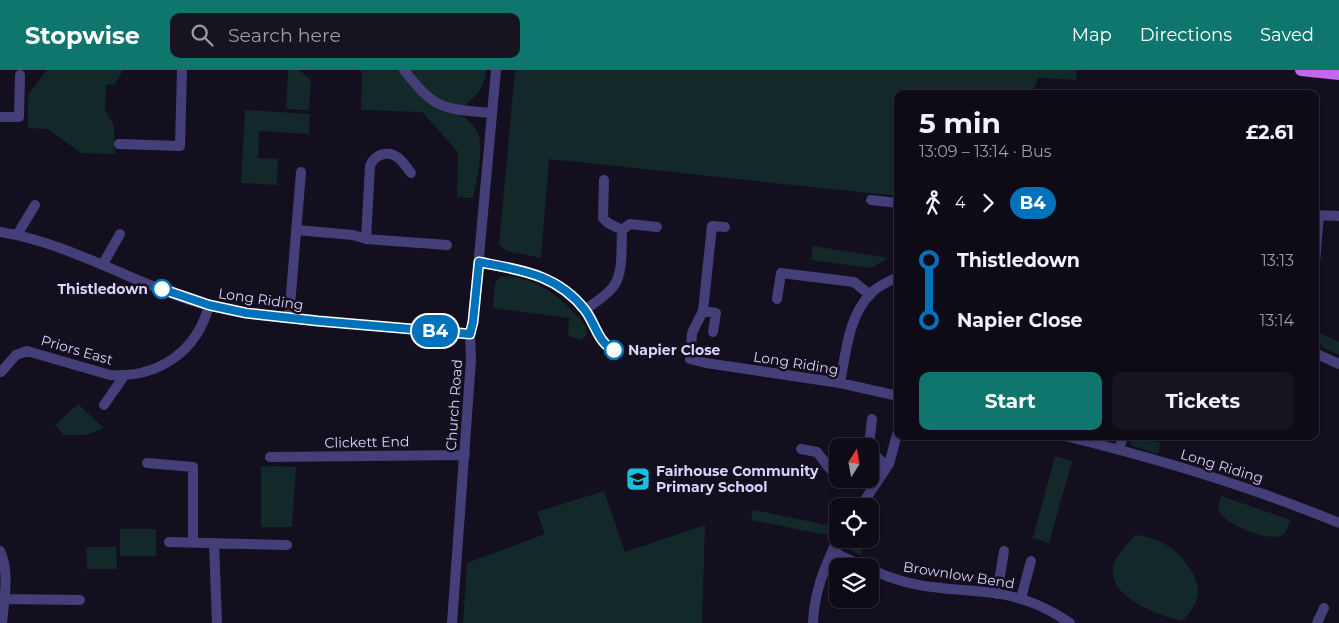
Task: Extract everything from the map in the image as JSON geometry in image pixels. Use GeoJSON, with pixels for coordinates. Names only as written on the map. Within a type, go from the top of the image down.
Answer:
{"type":"FeatureCollection","features":[{"type":"Feature","properties":{"kind":"main road"},"geometry":{"type":"LineString","coordinates":[[1301,70],[1339,74]]}},
{"type":"Feature","properties":{"kind":"street"},"geometry":{"type":"LineString","coordinates":[[120,144],[180,146],[182,70]]}},
{"type":"Feature","properties":{"kind":"street"},"geometry":{"type":"LineString","coordinates":[[404,70],[429,98],[441,106],[455,110],[492,113]]}},
{"type":"Feature","properties":{"kind":"street","name":"Church Road"},"geometry":{"type":"LineString","coordinates":[[452,623],[471,360],[470,334],[479,262],[496,70]]}},
{"type":"Feature","properties":{"kind":"street"},"geometry":{"type":"LineString","coordinates":[[0,117],[19,118],[20,75]]}},
{"type":"Feature","properties":{"kind":"street"},"geometry":{"type":"LineString","coordinates":[[366,239],[370,166],[372,161],[380,155],[391,154],[399,158],[411,174]]}},
{"type":"Feature","properties":{"kind":"street"},"geometry":{"type":"LineString","coordinates":[[289,318],[301,172]]}},
{"type":"Feature","properties":{"kind":"street"},"geometry":{"type":"LineString","coordinates":[[604,180],[603,218],[608,223],[622,230]]}},
{"type":"Feature","properties":{"kind":"street"},"geometry":{"type":"LineString","coordinates":[[871,200],[894,203]]}},
{"type":"Feature","properties":{"kind":"street"},"geometry":{"type":"LineString","coordinates":[[17,235],[35,205]]}},
{"type":"Feature","properties":{"kind":"street"},"geometry":{"type":"LineString","coordinates":[[1319,215],[1339,216]]}},
{"type":"Feature","properties":{"kind":"street"},"geometry":{"type":"LineString","coordinates":[[585,310],[612,289],[617,281],[622,230],[630,224],[657,227]]}},
{"type":"Feature","properties":{"kind":"street"},"geometry":{"type":"LineString","coordinates":[[713,332],[716,313],[703,311],[712,226],[724,227]]}},
{"type":"Feature","properties":{"kind":"street"},"geometry":{"type":"LineString","coordinates":[[296,230],[353,235],[366,239],[447,245]]}},
{"type":"Feature","properties":{"kind":"street","name":"Long Riding"},"geometry":{"type":"LineString","coordinates":[[0,232],[56,246],[162,289],[209,305],[246,313],[289,318],[470,334]]}},
{"type":"Feature","properties":{"kind":"street"},"geometry":{"type":"LineString","coordinates":[[103,264],[120,234]]}},
{"type":"Feature","properties":{"kind":"street"},"geometry":{"type":"LineString","coordinates":[[479,262],[540,276],[556,283],[585,310],[603,342]]}},
{"type":"Feature","properties":{"kind":"street"},"geometry":{"type":"LineString","coordinates":[[777,299],[781,272],[854,282],[870,295]]}},
{"type":"Feature","properties":{"kind":"street"},"geometry":{"type":"LineString","coordinates":[[840,384],[850,330],[862,304],[870,295],[894,279]]}},
{"type":"Feature","properties":{"kind":"street","name":"Priors East"},"geometry":{"type":"LineString","coordinates":[[1,372],[16,355],[27,351],[95,372],[124,376],[151,370],[185,350],[199,332],[209,305]]}},
{"type":"Feature","properties":{"kind":"street","name":"Long Riding"},"geometry":{"type":"LineString","coordinates":[[703,311],[692,333],[690,359],[840,384],[894,395]]}},
{"type":"Feature","properties":{"kind":"street"},"geometry":{"type":"LineString","coordinates":[[1319,355],[1339,364]]}},
{"type":"Feature","properties":{"kind":"street","name":"Priors East"},"geometry":{"type":"LineString","coordinates":[[104,405],[124,376]]}},
{"type":"Feature","properties":{"kind":"street"},"geometry":{"type":"LineString","coordinates":[[870,438],[872,419]]}},
{"type":"Feature","properties":{"kind":"street"},"geometry":{"type":"LineString","coordinates":[[879,474],[887,467],[896,440]]}},
{"type":"Feature","properties":{"kind":"street","name":"Long Riding"},"geometry":{"type":"LineString","coordinates":[[1081,440],[1264,493],[1339,523]]}},
{"type":"Feature","properties":{"kind":"street"},"geometry":{"type":"LineString","coordinates":[[1120,450],[1122,440]]}},
{"type":"Feature","properties":{"kind":"street"},"geometry":{"type":"LineString","coordinates":[[800,449],[818,452],[829,468]]}},
{"type":"Feature","properties":{"kind":"street","name":"Clickett End"},"geometry":{"type":"LineString","coordinates":[[270,457],[465,455]]}},
{"type":"Feature","properties":{"kind":"street"},"geometry":{"type":"LineString","coordinates":[[879,459],[887,467]]}},
{"type":"Feature","properties":{"kind":"street"},"geometry":{"type":"LineString","coordinates":[[147,464],[193,468],[193,543]]}},
{"type":"Feature","properties":{"kind":"street"},"geometry":{"type":"LineString","coordinates":[[169,542],[288,545]]}},
{"type":"Feature","properties":{"kind":"street"},"geometry":{"type":"LineString","coordinates":[[214,543],[217,623]]}},
{"type":"Feature","properties":{"kind":"street"},"geometry":{"type":"LineString","coordinates":[[813,623],[816,598],[823,573],[833,549],[846,558]]}},
{"type":"Feature","properties":{"kind":"street"},"geometry":{"type":"LineString","coordinates":[[0,551],[4,561],[2,623]]}},
{"type":"Feature","properties":{"kind":"street"},"geometry":{"type":"LineString","coordinates":[[997,594],[1004,551]]}},
{"type":"Feature","properties":{"kind":"street"},"geometry":{"type":"LineString","coordinates":[[1021,598],[1031,561]]}},
{"type":"Feature","properties":{"kind":"street","name":"Brownlow Bend"},"geometry":{"type":"LineString","coordinates":[[879,573],[893,579],[917,585],[1021,598],[1042,606],[1070,623]]}},
{"type":"Feature","properties":{"kind":"street"},"geometry":{"type":"LineString","coordinates":[[4,598],[80,600]]}},
{"type":"Feature","properties":{"kind":"street"},"geometry":{"type":"LineString","coordinates":[[1317,623],[1324,608]]}},
{"type":"Feature","properties":{"kind":"green space"},"geometry":{"type":"Polygon","coordinates":[[[47,70],[123,70],[115,84],[106,85],[105,110],[114,125],[115,154],[81,153],[48,129],[28,128],[28,95],[47,70]]]}},
{"type":"Feature","properties":{"kind":"green space"},"geometry":{"type":"Polygon","coordinates":[[[288,70],[299,70],[311,80],[309,110],[286,109],[288,70]]]}},
{"type":"Feature","properties":{"kind":"green space"},"geometry":{"type":"Polygon","coordinates":[[[359,70],[486,70],[482,87],[463,107],[462,115],[476,130],[480,143],[479,167],[473,198],[457,197],[458,152],[422,112],[361,110],[362,72],[359,70]]]}},
{"type":"Feature","properties":{"kind":"green space"},"geometry":{"type":"Polygon","coordinates":[[[515,70],[1077,70],[1076,80],[1038,78],[1034,90],[894,90],[894,196],[549,159],[541,258],[507,251],[499,245],[515,70]]]}},
{"type":"Feature","properties":{"kind":"green space"},"geometry":{"type":"Polygon","coordinates":[[[245,110],[310,114],[309,134],[259,131],[258,158],[278,159],[277,185],[241,183],[245,110]]]}},
{"type":"Feature","properties":{"kind":"green space"},"geometry":{"type":"Polygon","coordinates":[[[813,246],[889,258],[871,268],[811,260],[813,246]]]}},
{"type":"Feature","properties":{"kind":"green space"},"geometry":{"type":"Polygon","coordinates":[[[500,277],[511,277],[532,282],[552,293],[569,307],[582,322],[587,329],[587,335],[580,340],[569,336],[569,318],[493,308],[495,283],[500,277]]]}},
{"type":"Feature","properties":{"kind":"green space"},"geometry":{"type":"Polygon","coordinates":[[[1319,333],[1339,342],[1339,355],[1319,344],[1319,333]]]}},
{"type":"Feature","properties":{"kind":"green space"},"geometry":{"type":"Polygon","coordinates":[[[78,404],[104,428],[86,435],[64,435],[55,425],[78,404]]]}},
{"type":"Feature","properties":{"kind":"green space"},"geometry":{"type":"Polygon","coordinates":[[[1130,440],[1151,440],[1161,443],[1158,454],[1133,446],[1130,440]]]}},
{"type":"Feature","properties":{"kind":"green space"},"geometry":{"type":"Polygon","coordinates":[[[1055,456],[1072,461],[1049,543],[1033,538],[1055,456]]]}},
{"type":"Feature","properties":{"kind":"green space"},"geometry":{"type":"Polygon","coordinates":[[[261,466],[296,467],[292,527],[261,527],[261,466]]]}},
{"type":"Feature","properties":{"kind":"green space"},"geometry":{"type":"Polygon","coordinates":[[[604,491],[625,552],[705,525],[702,623],[463,623],[467,563],[545,534],[537,512],[604,491]]]}},
{"type":"Feature","properties":{"kind":"green space"},"geometry":{"type":"Polygon","coordinates":[[[1221,496],[1291,520],[1285,533],[1278,536],[1270,537],[1249,532],[1230,522],[1219,511],[1221,496]]]}},
{"type":"Feature","properties":{"kind":"green space"},"geometry":{"type":"Polygon","coordinates":[[[753,510],[829,525],[829,530],[826,535],[751,520],[753,510]]]}},
{"type":"Feature","properties":{"kind":"green space"},"geometry":{"type":"Polygon","coordinates":[[[120,529],[156,529],[156,556],[120,556],[120,529]]]}},
{"type":"Feature","properties":{"kind":"green space"},"geometry":{"type":"Polygon","coordinates":[[[1135,535],[1156,540],[1171,548],[1183,560],[1195,577],[1198,589],[1196,602],[1182,621],[1137,603],[1118,588],[1114,578],[1114,563],[1135,535]]]}},
{"type":"Feature","properties":{"kind":"green space"},"geometry":{"type":"Polygon","coordinates":[[[86,547],[116,547],[117,569],[87,569],[86,547]]]}},
{"type":"Feature","properties":{"kind":"green space"},"geometry":{"type":"Polygon","coordinates":[[[849,548],[861,548],[862,556],[849,548]]]}},
{"type":"Feature","properties":{"kind":"bus line","name":"B4"},"geometry":{"type":"LineString","coordinates":[[162,289],[209,305],[246,313],[470,334],[479,262],[528,272],[556,283],[573,296],[591,318],[603,342],[614,350]]}},
{"type":"Feature","properties":{"kind":"place","name":"Thistledown"},"geometry":{"type":"Point","coordinates":[162,289]}},
{"type":"Feature","properties":{"kind":"place","name":"Napier Close"},"geometry":{"type":"Point","coordinates":[614,350]}},
{"type":"Feature","properties":{"kind":"place","name":"Fairhouse Community Primary School"},"geometry":{"type":"Point","coordinates":[638,479]}}]}
